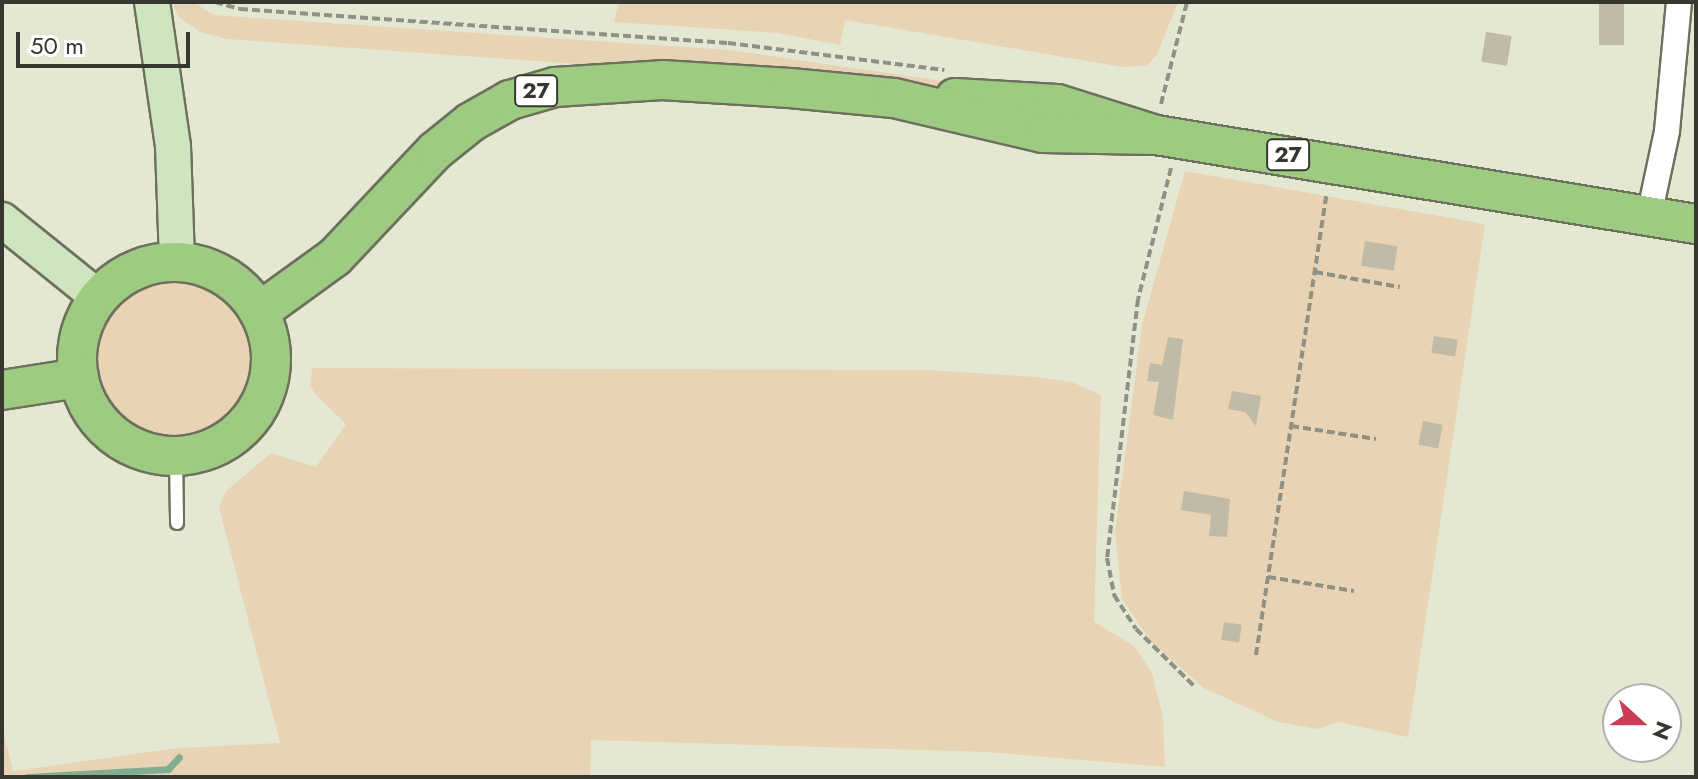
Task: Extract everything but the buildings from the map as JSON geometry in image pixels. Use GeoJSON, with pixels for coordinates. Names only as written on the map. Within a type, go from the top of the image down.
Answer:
{"type":"FeatureCollection","features":[{"type":"Feature","properties":{"kind":"main road"},"geometry":{"type":"LineString","coordinates":[[152,2],[173,146],[177,262]]}},
{"type":"Feature","properties":{"kind":"main road","name":"27"},"geometry":{"type":"LineString","coordinates":[[259,312],[335,257],[452,136],[491,110],[533,91],[579,83],[662,80],[894,98],[1043,133],[1167,137],[1696,224]]}},
{"type":"Feature","properties":{"kind":"main road"},"geometry":{"type":"LineString","coordinates":[[2,220],[99,298]]}},
{"type":"Feature","properties":{"kind":"main road"},"geometry":{"type":"LineString","coordinates":[[177,262],[224,276],[259,312],[271,360],[257,408],[227,440],[176,456],[138,449],[113,434],[89,405],[79,378],[79,340],[99,298],[134,271],[177,262]]}},
{"type":"Feature","properties":{"kind":"main road"},"geometry":{"type":"LineString","coordinates":[[2,390],[79,378]]}},
{"type":"Feature","properties":{"kind":"street"},"geometry":{"type":"LineString","coordinates":[[1649,216],[1667,131],[1679,2]]}},
{"type":"Feature","properties":{"kind":"lane"},"geometry":{"type":"LineString","coordinates":[[176,456],[177,523]]}},
{"type":"Feature","properties":{"kind":"path"},"geometry":{"type":"LineString","coordinates":[[215,2],[240,9],[728,43],[949,71]]}},
{"type":"Feature","properties":{"kind":"path"},"geometry":{"type":"LineString","coordinates":[[1187,2],[1138,299],[1107,558],[1114,595],[1136,629],[1194,686]]}},
{"type":"Feature","properties":{"kind":"path"},"geometry":{"type":"LineString","coordinates":[[1256,655],[1332,162]]}},
{"type":"Feature","properties":{"kind":"path"},"geometry":{"type":"LineString","coordinates":[[1315,272],[1400,287]]}},
{"type":"Feature","properties":{"kind":"path"},"geometry":{"type":"LineString","coordinates":[[1291,426],[1376,439]]}},
{"type":"Feature","properties":{"kind":"path"},"geometry":{"type":"LineString","coordinates":[[1268,577],[1354,591]]}},
{"type":"Feature","properties":{"kind":"shaded area"},"geometry":{"type":"Polygon","coordinates":[[[172,2],[194,2],[213,15],[729,50],[1005,90],[928,89],[227,39],[200,32],[179,17],[172,2]]]}},
{"type":"Feature","properties":{"kind":"shaded area"},"geometry":{"type":"Polygon","coordinates":[[[619,2],[1178,2],[1157,55],[1146,66],[1123,67],[845,20],[840,45],[777,33],[614,22],[619,2]]]}},
{"type":"Feature","properties":{"kind":"shaded area"},"geometry":{"type":"Polygon","coordinates":[[[1185,171],[1485,224],[1408,737],[1338,722],[1318,729],[1278,722],[1204,688],[1152,643],[1122,599],[1115,532],[1142,325],[1185,171]]]}},
{"type":"Feature","properties":{"kind":"shaded area"},"geometry":{"type":"Polygon","coordinates":[[[174,282],[203,288],[228,305],[245,330],[251,359],[245,388],[228,413],[203,430],[174,436],[145,430],[120,413],[103,388],[97,359],[103,330],[120,305],[145,288],[174,282]]]}},
{"type":"Feature","properties":{"kind":"shaded area"},"geometry":{"type":"Polygon","coordinates":[[[312,368],[928,370],[1072,382],[1101,395],[1094,622],[1134,646],[1152,673],[1163,717],[1165,767],[987,752],[591,740],[590,777],[2,777],[2,727],[13,771],[178,748],[280,743],[219,507],[226,491],[271,453],[316,467],[346,424],[316,395],[310,385],[312,368]]]}},
{"type":"Feature","properties":{"kind":"waterway"},"geometry":{"type":"LineString","coordinates":[[27,777],[168,769],[179,757]]}}]}
